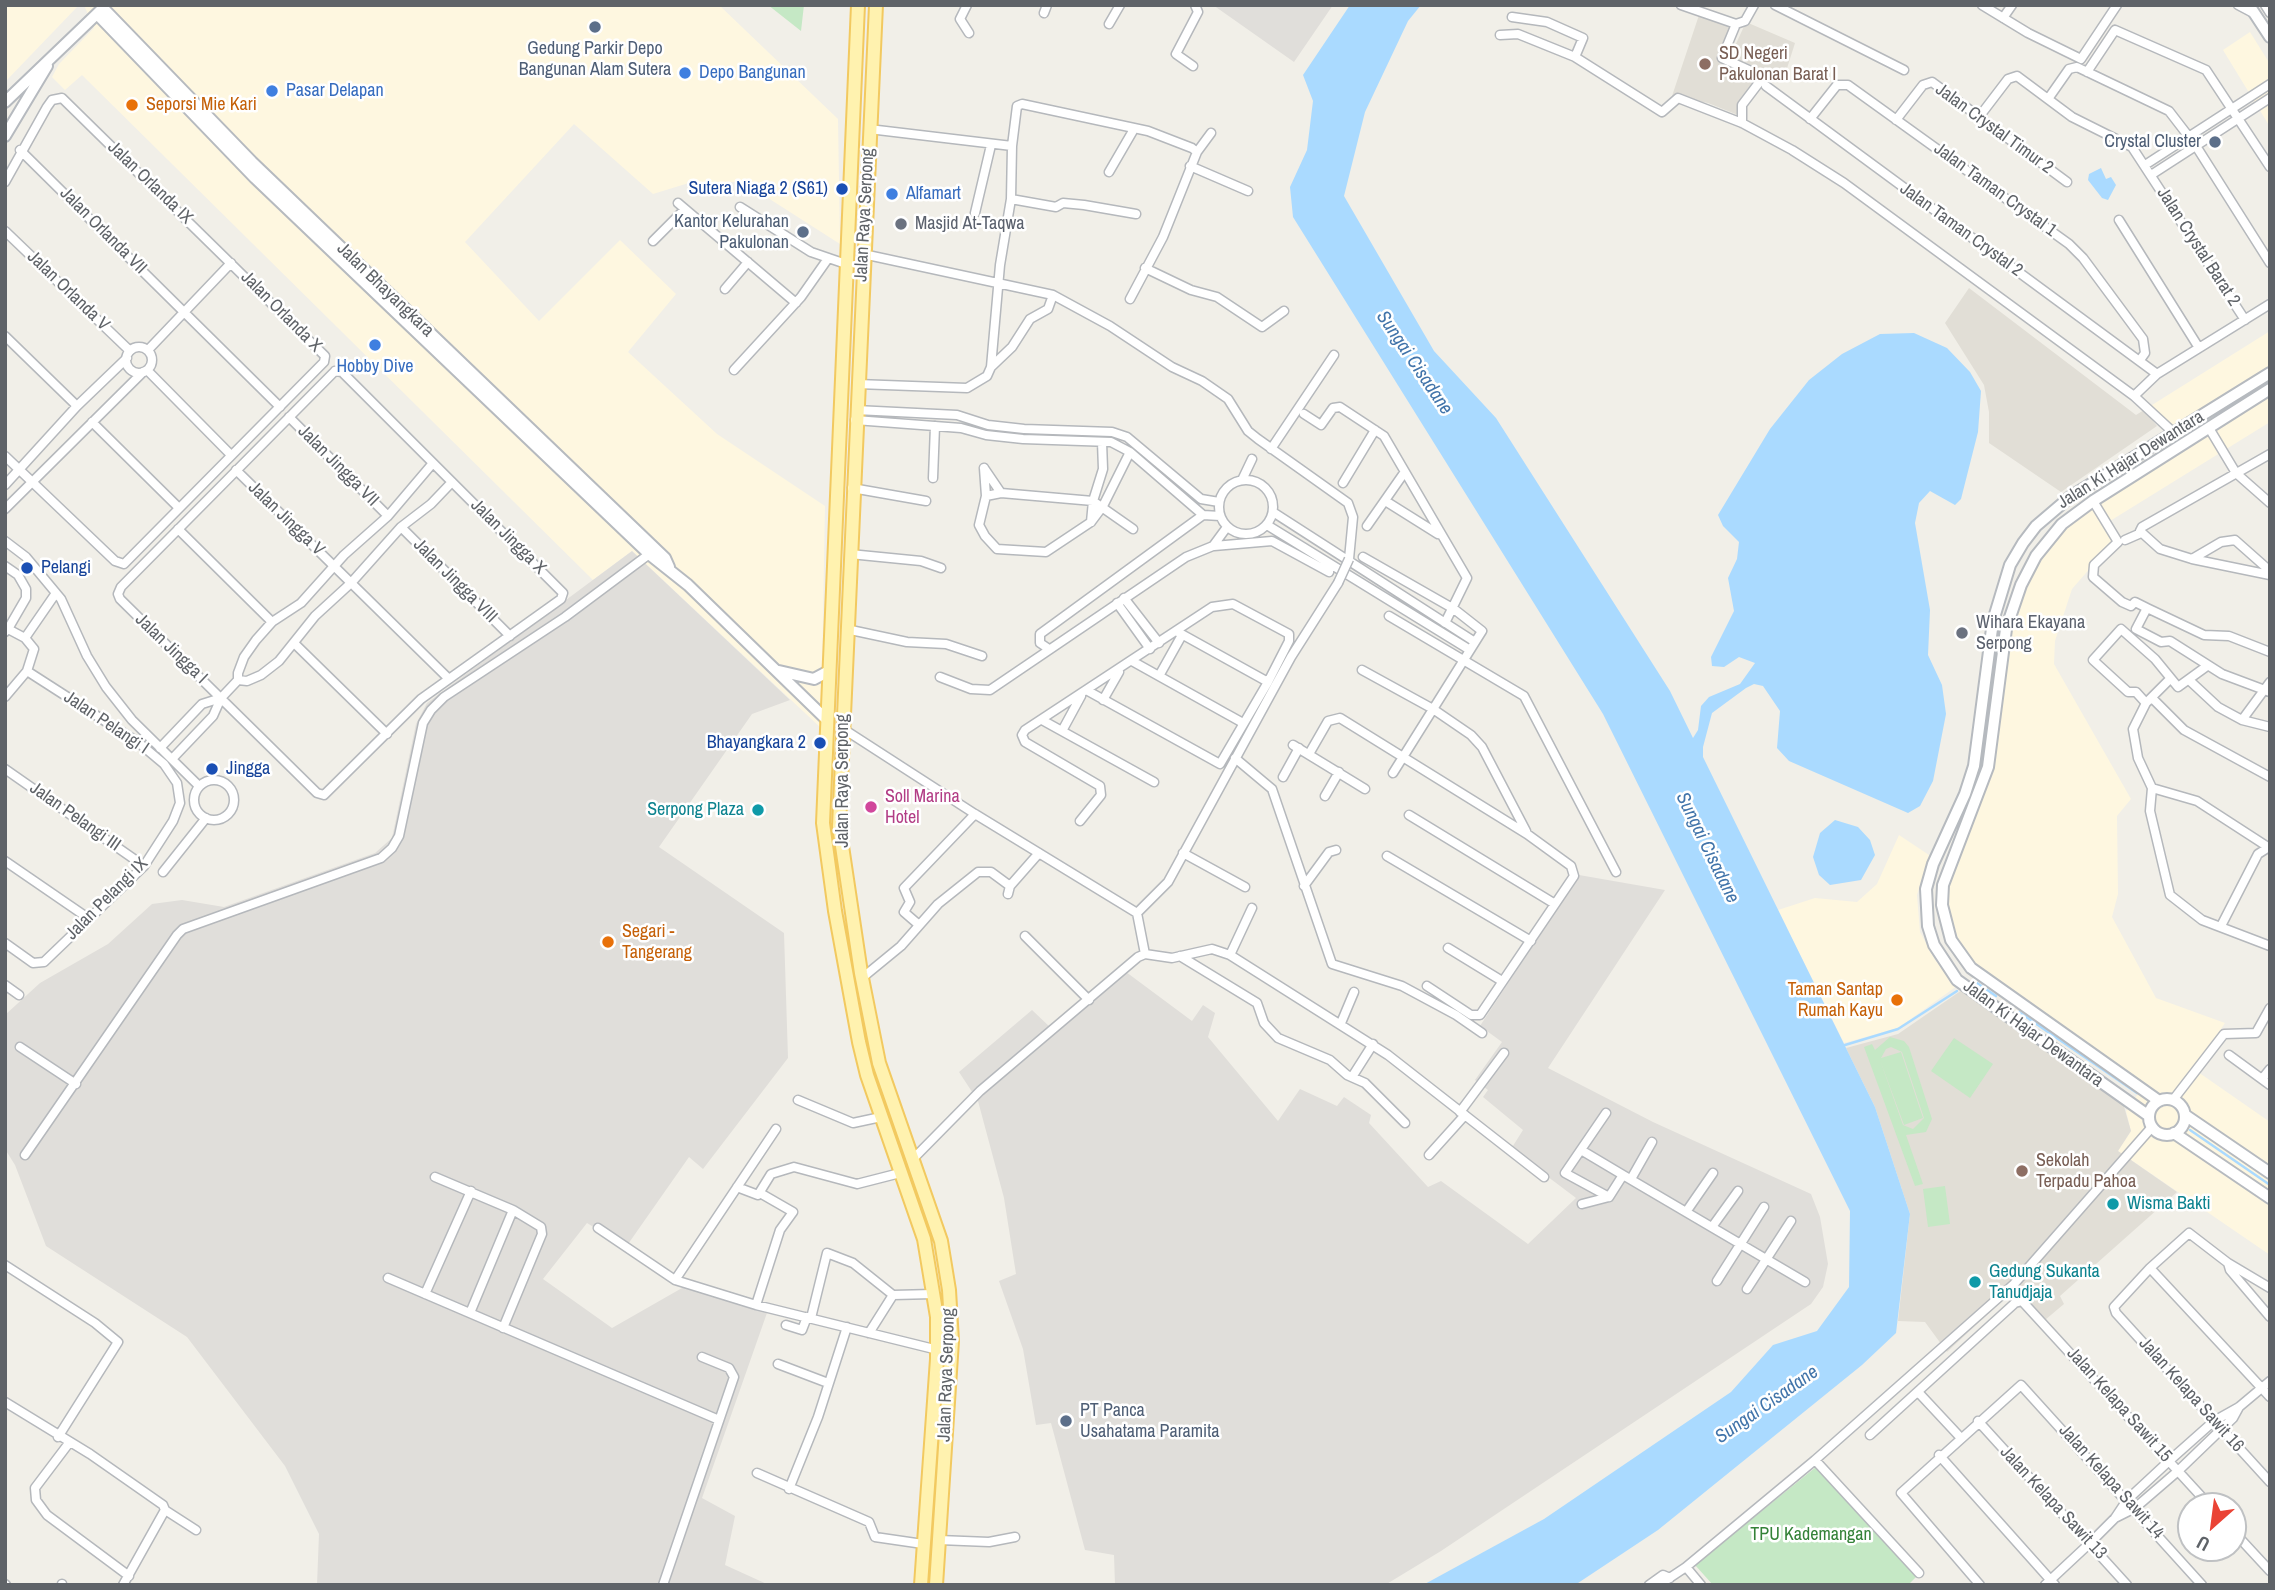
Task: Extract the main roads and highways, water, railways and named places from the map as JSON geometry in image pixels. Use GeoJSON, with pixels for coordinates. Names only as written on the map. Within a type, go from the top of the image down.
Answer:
{"type":"FeatureCollection","features":[{"type":"Feature","properties":{"kind":"main road","name":"Jalan Raya Serpong"},"geometry":{"type":"LineString","coordinates":[[858,5],[823,823],[851,998],[867,1075],[924,1239],[933,1294],[938,1350],[921,1585]]}},
{"type":"Feature","properties":{"kind":"main road","name":"Jalan Raya Serpong"},"geometry":{"type":"LineString","coordinates":[[876,5],[852,488],[839,826],[862,978],[879,1063],[941,1241],[949,1290],[952,1341],[936,1585]]}},
{"type":"Feature","properties":{"kind":"main road"},"geometry":{"type":"LineString","coordinates":[[851,998],[865,995]]}},
{"type":"Feature","properties":{"kind":"water","name":"Sungai Cisadane"},"geometry":{"type":"Polygon","coordinates":[[[1350,5],[1421,5],[1408,21],[1365,112],[1344,196],[1434,351],[1496,418],[1670,691],[1693,738],[1698,730],[1701,706],[1709,697],[1740,684],[1755,663],[1739,657],[1724,667],[1712,666],[1711,657],[1734,611],[1728,578],[1737,559],[1739,542],[1723,526],[1718,515],[1770,429],[1809,380],[1842,354],[1880,334],[1914,333],[1947,348],[1970,372],[1981,391],[1978,432],[1961,499],[1955,505],[1930,491],[1919,503],[1915,523],[1930,610],[1928,655],[1942,685],[1946,714],[1933,781],[1920,806],[1908,813],[1789,761],[1777,748],[1780,711],[1763,686],[1754,684],[1746,688],[1712,713],[1703,747],[1703,757],[1875,1107],[1910,1214],[1896,1333],[1862,1365],[1658,1530],[1575,1585],[1423,1585],[1544,1519],[1731,1392],[1773,1345],[1817,1331],[1849,1287],[1850,1211],[1603,714],[1293,217],[1290,187],[1307,150],[1313,101],[1303,75],[1350,5]]]}},
{"type":"Feature","properties":{"kind":"water"},"geometry":{"type":"Polygon","coordinates":[[[2101,168],[2106,179],[2111,177],[2116,185],[2108,200],[2102,198],[2088,180],[2089,174],[2101,168]]]}},
{"type":"Feature","properties":{"kind":"water"},"geometry":{"type":"Polygon","coordinates":[[[1835,820],[1858,827],[1870,840],[1875,855],[1861,880],[1830,885],[1819,875],[1813,857],[1820,833],[1835,820]]]}},
{"type":"Feature","properties":{"kind":"waterway"},"geometry":{"type":"LineString","coordinates":[[1977,983],[1996,996]]}},
{"type":"Feature","properties":{"kind":"waterway"},"geometry":{"type":"LineString","coordinates":[[1845,1045],[1898,1029],[1957,991]]}},
{"type":"Feature","properties":{"kind":"waterway"},"geometry":{"type":"LineString","coordinates":[[2019,1012],[2137,1093]]}},
{"type":"Feature","properties":{"kind":"waterway"},"geometry":{"type":"LineString","coordinates":[[2190,1130],[2270,1185]]}},
{"type":"Feature","properties":{"kind":"place","name":"Gedung Parkir Depo Bangunan Alam Sutera"},"geometry":{"type":"Point","coordinates":[595,27]}},
{"type":"Feature","properties":{"kind":"place","name":"SD Negeri Pakulonan Barat I"},"geometry":{"type":"Point","coordinates":[1705,64]}},
{"type":"Feature","properties":{"kind":"place","name":"Depo Bangunan"},"geometry":{"type":"Point","coordinates":[685,73]}},
{"type":"Feature","properties":{"kind":"place","name":"Pasar Delapan"},"geometry":{"type":"Point","coordinates":[272,91]}},
{"type":"Feature","properties":{"kind":"place","name":"Seporsi Mie Kari"},"geometry":{"type":"Point","coordinates":[132,105]}},
{"type":"Feature","properties":{"kind":"place","name":"Crystal Cluster"},"geometry":{"type":"Point","coordinates":[2215,142]}},
{"type":"Feature","properties":{"kind":"place","name":"Sutera Niaga 2 (S61)"},"geometry":{"type":"Point","coordinates":[842,189]}},
{"type":"Feature","properties":{"kind":"place","name":"Alfamart"},"geometry":{"type":"Point","coordinates":[892,194]}},
{"type":"Feature","properties":{"kind":"place","name":"Masjid At-Taqwa"},"geometry":{"type":"Point","coordinates":[901,224]}},
{"type":"Feature","properties":{"kind":"place","name":"Kantor Kelurahan Pakulonan"},"geometry":{"type":"Point","coordinates":[803,232]}},
{"type":"Feature","properties":{"kind":"place","name":"Hobby Dive"},"geometry":{"type":"Point","coordinates":[375,345]}},
{"type":"Feature","properties":{"kind":"place","name":"Pelangi"},"geometry":{"type":"Point","coordinates":[27,568]}},
{"type":"Feature","properties":{"kind":"place","name":"Wihara Ekayana Serpong"},"geometry":{"type":"Point","coordinates":[1962,633]}},
{"type":"Feature","properties":{"kind":"place","name":"Bhayangkara 2"},"geometry":{"type":"Point","coordinates":[820,743]}},
{"type":"Feature","properties":{"kind":"place","name":"Jingga"},"geometry":{"type":"Point","coordinates":[212,769]}},
{"type":"Feature","properties":{"kind":"place","name":"Soll Marina Hotel"},"geometry":{"type":"Point","coordinates":[871,807]}},
{"type":"Feature","properties":{"kind":"place","name":"Serpong Plaza"},"geometry":{"type":"Point","coordinates":[758,810]}},
{"type":"Feature","properties":{"kind":"place","name":"Segari - Tangerang"},"geometry":{"type":"Point","coordinates":[608,942]}},
{"type":"Feature","properties":{"kind":"place","name":"Taman Santap Rumah Kayu"},"geometry":{"type":"Point","coordinates":[1897,1000]}},
{"type":"Feature","properties":{"kind":"place","name":"Sekolah Terpadu Pahoa"},"geometry":{"type":"Point","coordinates":[2022,1171]}},
{"type":"Feature","properties":{"kind":"place","name":"Wisma Bakti"},"geometry":{"type":"Point","coordinates":[2113,1204]}},
{"type":"Feature","properties":{"kind":"place","name":"Gedung Sukanta Tanudjaja"},"geometry":{"type":"Point","coordinates":[1975,1282]}},
{"type":"Feature","properties":{"kind":"place","name":"PT Panca Usahatama Paramita"},"geometry":{"type":"Point","coordinates":[1066,1421]}},
{"type":"Feature","properties":{"kind":"park label","name":"TPU Kademangan"},"geometry":{"type":"Point","coordinates":[1811,1535]}}]}
